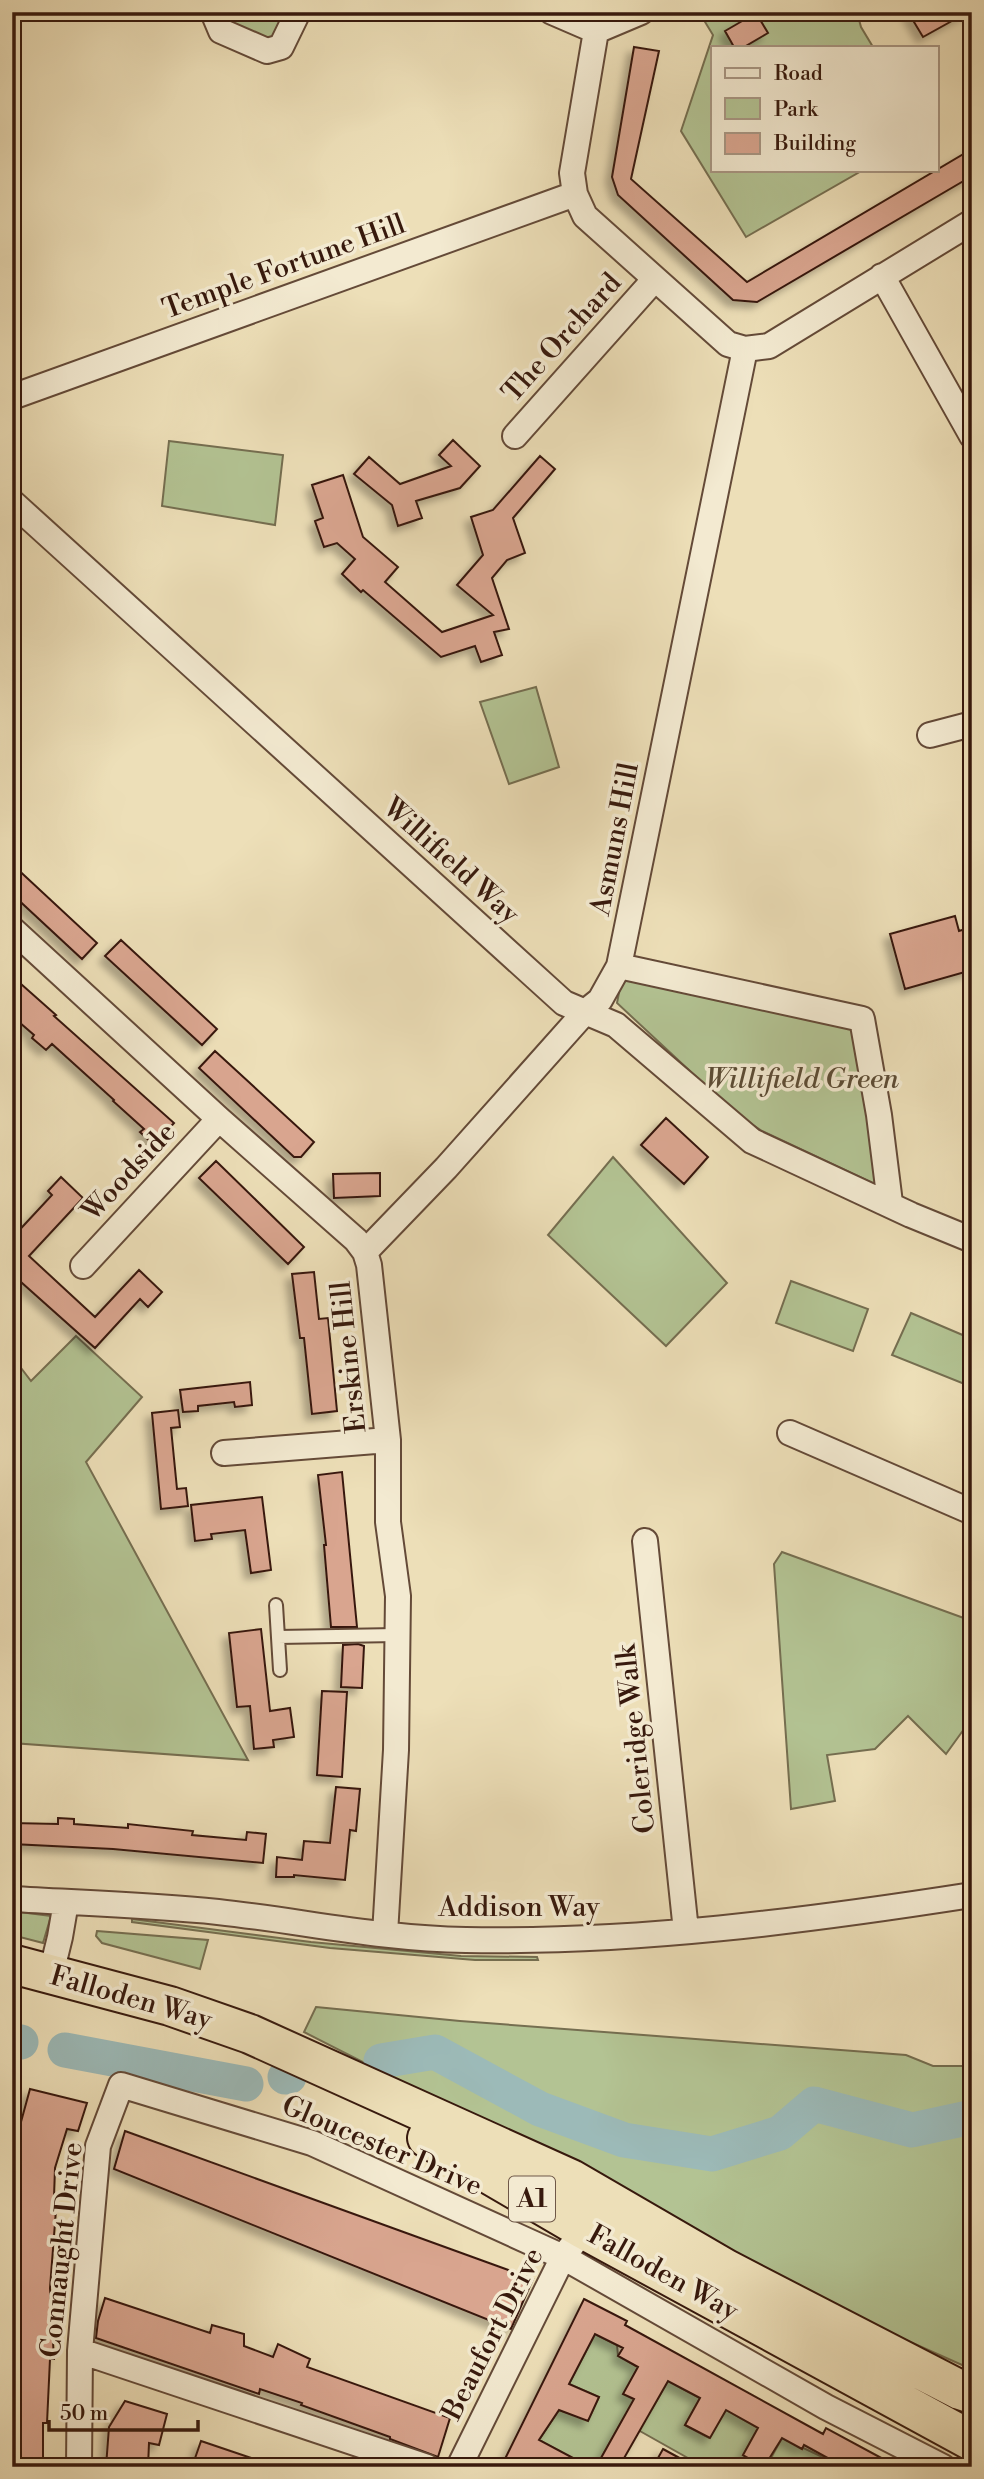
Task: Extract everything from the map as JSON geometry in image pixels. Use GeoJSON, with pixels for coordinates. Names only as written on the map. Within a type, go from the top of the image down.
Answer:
{"type":"FeatureCollection","features":[{"type":"Feature","properties":{"kind":"highway","name":"Falloden Way"},"geometry":{"type":"LineString","coordinates":[[12,1964],[170,2006],[250,2034],[571,2179],[582,2228],[972,2441]]}},
{"type":"Feature","properties":{"kind":"highway","name":"Falloden Way"},"geometry":{"type":"LineString","coordinates":[[582,2228],[726,2269],[972,2394]]}},
{"type":"Feature","properties":{"kind":"street"},"geometry":{"type":"LineString","coordinates":[[213,12],[221,31],[267,51],[281,47],[299,12]]}},
{"type":"Feature","properties":{"kind":"street"},"geometry":{"type":"LineString","coordinates":[[552,12],[596,31],[641,12]]}},
{"type":"Feature","properties":{"kind":"street"},"geometry":{"type":"LineString","coordinates":[[596,31],[572,173],[575,194],[585,216],[728,344],[745,349],[769,346],[972,222]]}},
{"type":"Feature","properties":{"kind":"street","name":"Temple Fortune Hill"},"geometry":{"type":"LineString","coordinates":[[12,397],[575,194]]}},
{"type":"Feature","properties":{"kind":"street"},"geometry":{"type":"LineString","coordinates":[[882,276],[972,436]]}},
{"type":"Feature","properties":{"kind":"street","name":"The Orchard"},"geometry":{"type":"LineString","coordinates":[[515,436],[654,279]]}},
{"type":"Feature","properties":{"kind":"street","name":"Asmuns Hill"},"geometry":{"type":"LineString","coordinates":[[365,1252],[446,1168],[585,1012],[600,1000],[611,985],[619,966],[745,349]]}},
{"type":"Feature","properties":{"kind":"street","name":"Willifield Way"},"geometry":{"type":"LineString","coordinates":[[12,502],[564,1003],[616,1025],[752,1141],[911,1215],[972,1240]]}},
{"type":"Feature","properties":{"kind":"street"},"geometry":{"type":"LineString","coordinates":[[930,735],[972,724]]}},
{"type":"Feature","properties":{"kind":"street","name":"Erskine Hill"},"geometry":{"type":"LineString","coordinates":[[13,930],[356,1240],[365,1252],[369,1265],[388,1440],[388,1522],[398,1596],[397,1750],[385,1934]]}},
{"type":"Feature","properties":{"kind":"street"},"geometry":{"type":"LineString","coordinates":[[619,966],[862,1019],[879,1115],[890,1203]]}},
{"type":"Feature","properties":{"kind":"street","name":"Woodside"},"geometry":{"type":"LineString","coordinates":[[83,1266],[219,1119]]}},
{"type":"Feature","properties":{"kind":"street"},"geometry":{"type":"LineString","coordinates":[[790,1433],[972,1512]]}},
{"type":"Feature","properties":{"kind":"street"},"geometry":{"type":"LineString","coordinates":[[224,1453],[388,1440]]}},
{"type":"Feature","properties":{"kind":"street","name":"Coleridge Walk"},"geometry":{"type":"LineString","coordinates":[[645,1541],[686,1931]]}},
{"type":"Feature","properties":{"kind":"street","name":"Addison Way"},"geometry":{"type":"LineString","coordinates":[[12,1899],[216,1912],[385,1934],[463,1940],[543,1940],[686,1931],[811,1919],[972,1895]]}},
{"type":"Feature","properties":{"kind":"street"},"geometry":{"type":"LineString","coordinates":[[51,1974],[66,1902]]}},
{"type":"Feature","properties":{"kind":"street","name":"Gloucester Drive"},"geometry":{"type":"LineString","coordinates":[[121,2085],[582,2228],[825,2407],[943,2467]]}},
{"type":"Feature","properties":{"kind":"street","name":"Connaught Drive"},"geometry":{"type":"LineString","coordinates":[[79,2467],[80,2351],[98,2146],[121,2085]]}},
{"type":"Feature","properties":{"kind":"street","name":"Beaufort Drive"},"geometry":{"type":"LineString","coordinates":[[459,2467],[582,2228]]}},
{"type":"Feature","properties":{"kind":"street"},"geometry":{"type":"LineString","coordinates":[[80,2351],[427,2467]]}},
{"type":"Feature","properties":{"kind":"lane"},"geometry":{"type":"LineString","coordinates":[[276,1605],[280,1671]]}},
{"type":"Feature","properties":{"kind":"lane"},"geometry":{"type":"LineString","coordinates":[[278,1637],[397,1635]]}},
{"type":"Feature","properties":{"kind":"green space"},"geometry":{"type":"Polygon","coordinates":[[[213,12],[298,12],[267,51],[213,12]]]}},
{"type":"Feature","properties":{"kind":"green space"},"geometry":{"type":"Polygon","coordinates":[[[699,12],[857,12],[861,27],[872,46],[711,46],[711,172],[860,172],[746,237],[681,131],[713,35],[699,12]]]}},
{"type":"Feature","properties":{"kind":"green space"},"geometry":{"type":"Polygon","coordinates":[[[169,441],[283,455],[275,525],[162,506],[169,441]]]}},
{"type":"Feature","properties":{"kind":"green space"},"geometry":{"type":"Polygon","coordinates":[[[536,687],[559,767],[509,784],[480,702],[536,687]]]}},
{"type":"Feature","properties":{"kind":"green space","name":"Willifield Green"},"geometry":{"type":"Polygon","coordinates":[[[622,977],[858,1023],[881,1187],[762,1131],[735,1113],[617,1003],[622,977]]]}},
{"type":"Feature","properties":{"kind":"green space"},"geometry":{"type":"Polygon","coordinates":[[[613,1157],[727,1283],[666,1346],[548,1235],[613,1157]]]}},
{"type":"Feature","properties":{"kind":"green space"},"geometry":{"type":"Polygon","coordinates":[[[791,1281],[868,1309],[853,1351],[776,1323],[791,1281]]]}},
{"type":"Feature","properties":{"kind":"green space"},"geometry":{"type":"Polygon","coordinates":[[[911,1313],[972,1339],[972,1387],[892,1355],[911,1313]]]}},
{"type":"Feature","properties":{"kind":"green space"},"geometry":{"type":"Polygon","coordinates":[[[76,1336],[142,1397],[86,1462],[248,1760],[12,1743],[12,1377],[21,1368],[31,1381],[76,1336]]]}},
{"type":"Feature","properties":{"kind":"green space"},"geometry":{"type":"Polygon","coordinates":[[[782,1552],[972,1621],[972,1651],[969,1655],[972,1656],[972,1718],[946,1754],[908,1716],[875,1749],[827,1755],[835,1801],[791,1809],[774,1564],[782,1552]]]}},
{"type":"Feature","properties":{"kind":"green space"},"geometry":{"type":"Polygon","coordinates":[[[12,1911],[51,1916],[43,1943],[12,1935],[12,1911]]]}},
{"type":"Feature","properties":{"kind":"green space"},"geometry":{"type":"Polygon","coordinates":[[[132,1919],[311,1942],[461,1956],[537,1957],[538,1960],[475,1960],[330,1948],[132,1922],[132,1919]]]}},
{"type":"Feature","properties":{"kind":"green space"},"geometry":{"type":"Polygon","coordinates":[[[97,1931],[208,1940],[200,1969],[102,1943],[96,1936],[97,1931]]]}},
{"type":"Feature","properties":{"kind":"green space"},"geometry":{"type":"Polygon","coordinates":[[[316,2007],[460,2021],[906,2055],[933,2066],[972,2066],[972,2367],[962,2365],[789,2288],[596,2181],[304,2032],[316,2007]]]}},
{"type":"Feature","properties":{"kind":"green space"},"geometry":{"type":"Polygon","coordinates":[[[595,2334],[617,2345],[618,2356],[638,2367],[624,2394],[652,2409],[668,2381],[700,2398],[685,2425],[709,2438],[726,2410],[758,2428],[743,2455],[764,2467],[704,2467],[622,2421],[596,2467],[566,2467],[570,2457],[539,2440],[559,2410],[588,2420],[599,2397],[569,2384],[595,2334]]]}},
{"type":"Feature","properties":{"kind":"green space"},"geometry":{"type":"Polygon","coordinates":[[[782,2438],[844,2467],[766,2467],[782,2438]]]}},
{"type":"Feature","properties":{"kind":"building"},"geometry":{"type":"Polygon","coordinates":[[[908,12],[968,12],[923,37],[908,12]]]}},
{"type":"Feature","properties":{"kind":"building"},"geometry":{"type":"Polygon","coordinates":[[[756,13],[768,33],[746,46],[733,46],[725,31],[756,13]]]}},
{"type":"Feature","properties":{"kind":"building"},"geometry":{"type":"Polygon","coordinates":[[[634,47],[659,51],[631,179],[747,282],[933,172],[939,172],[939,169],[972,149],[972,176],[757,302],[733,300],[618,195],[612,177],[634,47]]]}},
{"type":"Feature","properties":{"kind":"building"},"geometry":{"type":"Polygon","coordinates":[[[453,440],[480,466],[460,488],[416,501],[422,518],[398,526],[392,505],[354,474],[369,457],[400,484],[451,466],[439,455],[453,440]]]}},
{"type":"Feature","properties":{"kind":"building"},"geometry":{"type":"Polygon","coordinates":[[[540,456],[555,469],[513,518],[525,553],[507,560],[492,578],[509,629],[494,632],[502,655],[481,662],[475,646],[441,657],[342,574],[355,559],[337,543],[324,547],[315,521],[323,518],[312,485],[343,475],[363,537],[398,567],[385,582],[442,632],[493,615],[457,585],[483,555],[471,517],[493,510],[540,456]]]}},
{"type":"Feature","properties":{"kind":"building"},"geometry":{"type":"Polygon","coordinates":[[[12,864],[97,943],[82,959],[12,894],[12,864]]]}},
{"type":"Feature","properties":{"kind":"building"},"geometry":{"type":"Polygon","coordinates":[[[955,916],[959,931],[972,927],[972,970],[905,989],[890,934],[955,916]]]}},
{"type":"Feature","properties":{"kind":"building"},"geometry":{"type":"Polygon","coordinates":[[[121,940],[217,1029],[202,1045],[105,956],[121,940]]]}},
{"type":"Feature","properties":{"kind":"building"},"geometry":{"type":"Polygon","coordinates":[[[21,984],[174,1123],[154,1145],[140,1132],[144,1129],[114,1100],[52,1044],[46,1050],[32,1038],[34,1035],[12,1016],[12,994],[21,984]]]}},
{"type":"Feature","properties":{"kind":"building"},"geometry":{"type":"Polygon","coordinates":[[[215,1051],[314,1142],[301,1157],[294,1157],[199,1068],[215,1051]]]}},
{"type":"Feature","properties":{"kind":"building"},"geometry":{"type":"Polygon","coordinates":[[[666,1118],[708,1157],[684,1184],[641,1145],[666,1118]]]}},
{"type":"Feature","properties":{"kind":"building"},"geometry":{"type":"Polygon","coordinates":[[[216,1161],[304,1247],[288,1264],[199,1178],[216,1161]]]}},
{"type":"Feature","properties":{"kind":"building"},"geometry":{"type":"Polygon","coordinates":[[[380,1173],[380,1196],[334,1198],[333,1174],[380,1173]]]}},
{"type":"Feature","properties":{"kind":"building"},"geometry":{"type":"Polygon","coordinates":[[[61,1177],[83,1198],[29,1256],[95,1317],[139,1270],[162,1292],[148,1307],[140,1299],[95,1348],[12,1274],[12,1238],[52,1195],[48,1191],[61,1177]]]}},
{"type":"Feature","properties":{"kind":"building"},"geometry":{"type":"Polygon","coordinates":[[[314,1272],[319,1319],[328,1318],[337,1411],[312,1414],[304,1338],[300,1338],[292,1274],[314,1272]]]}},
{"type":"Feature","properties":{"kind":"building"},"geometry":{"type":"Polygon","coordinates":[[[250,1382],[252,1405],[235,1407],[234,1402],[198,1406],[198,1411],[183,1412],[180,1390],[250,1382]]]}},
{"type":"Feature","properties":{"kind":"building"},"geometry":{"type":"Polygon","coordinates":[[[178,1410],[180,1427],[171,1428],[177,1489],[186,1488],[188,1506],[161,1509],[152,1413],[178,1410]]]}},
{"type":"Feature","properties":{"kind":"building"},"geometry":{"type":"Polygon","coordinates":[[[342,1472],[357,1627],[331,1627],[318,1475],[342,1472]]]}},
{"type":"Feature","properties":{"kind":"building"},"geometry":{"type":"Polygon","coordinates":[[[262,1497],[271,1570],[251,1573],[245,1530],[211,1534],[212,1539],[195,1541],[191,1505],[262,1497]]]}},
{"type":"Feature","properties":{"kind":"building"},"geometry":{"type":"Polygon","coordinates":[[[261,1629],[270,1711],[290,1708],[294,1737],[273,1740],[274,1747],[254,1749],[250,1706],[237,1707],[229,1633],[261,1629]]]}},
{"type":"Feature","properties":{"kind":"building"},"geometry":{"type":"Polygon","coordinates":[[[343,1645],[364,1646],[362,1688],[341,1687],[343,1645]]]}},
{"type":"Feature","properties":{"kind":"building"},"geometry":{"type":"Polygon","coordinates":[[[322,1691],[347,1692],[342,1777],[317,1775],[322,1691]]]}},
{"type":"Feature","properties":{"kind":"building"},"geometry":{"type":"Polygon","coordinates":[[[336,1787],[360,1789],[356,1831],[350,1830],[345,1880],[294,1875],[276,1877],[277,1857],[302,1860],[304,1841],[330,1843],[336,1787]]]}},
{"type":"Feature","properties":{"kind":"building"},"geometry":{"type":"Polygon","coordinates":[[[58,1818],[74,1819],[74,1824],[128,1828],[128,1824],[193,1831],[192,1835],[246,1840],[247,1832],[266,1834],[263,1863],[113,1849],[12,1844],[12,1823],[58,1824],[58,1818]]]}},
{"type":"Feature","properties":{"kind":"building"},"geometry":{"type":"Polygon","coordinates":[[[30,2089],[87,2103],[78,2131],[67,2129],[55,2168],[54,2197],[57,2197],[50,2288],[54,2359],[50,2359],[47,2423],[43,2423],[43,2467],[12,2467],[12,2142],[30,2089]]]}},
{"type":"Feature","properties":{"kind":"building"},"geometry":{"type":"Polygon","coordinates":[[[125,2131],[533,2279],[511,2329],[114,2169],[125,2131]]]}},
{"type":"Feature","properties":{"kind":"building"},"geometry":{"type":"Polygon","coordinates":[[[105,2298],[210,2333],[212,2325],[244,2334],[244,2346],[273,2357],[278,2344],[310,2359],[307,2367],[450,2418],[438,2457],[301,2405],[302,2403],[260,2389],[259,2394],[96,2338],[105,2298]]]}},
{"type":"Feature","properties":{"kind":"building"},"geometry":{"type":"Polygon","coordinates":[[[584,2299],[627,2321],[625,2325],[823,2434],[826,2428],[898,2467],[844,2467],[804,2445],[802,2449],[782,2438],[764,2467],[743,2455],[758,2428],[726,2410],[710,2438],[685,2425],[700,2398],[668,2381],[619,2467],[596,2467],[634,2399],[623,2394],[638,2367],[618,2356],[623,2348],[595,2334],[569,2384],[599,2397],[588,2421],[559,2410],[539,2440],[590,2467],[501,2467],[584,2299]]]}},
{"type":"Feature","properties":{"kind":"building"},"geometry":{"type":"Polygon","coordinates":[[[125,2401],[167,2414],[159,2445],[149,2443],[148,2467],[106,2467],[109,2427],[125,2401]]]}},
{"type":"Feature","properties":{"kind":"building"},"geometry":{"type":"Polygon","coordinates":[[[201,2441],[269,2464],[269,2467],[192,2467],[201,2441]]]}},
{"type":"Feature","properties":{"kind":"building"},"geometry":{"type":"Polygon","coordinates":[[[663,2449],[696,2467],[653,2467],[663,2449]]]}},
{"type":"Feature","properties":{"kind":"waterway"},"geometry":{"type":"LineString","coordinates":[[12,2040],[21,2042]]}},
{"type":"Feature","properties":{"kind":"waterway"},"geometry":{"type":"LineString","coordinates":[[65,2050],[246,2084]]}},
{"type":"Feature","properties":{"kind":"waterway"},"geometry":{"type":"LineString","coordinates":[[381,2061],[435,2052],[540,2109],[624,2140],[712,2154],[780,2133],[814,2104],[912,2130],[972,2117]]}}]}
